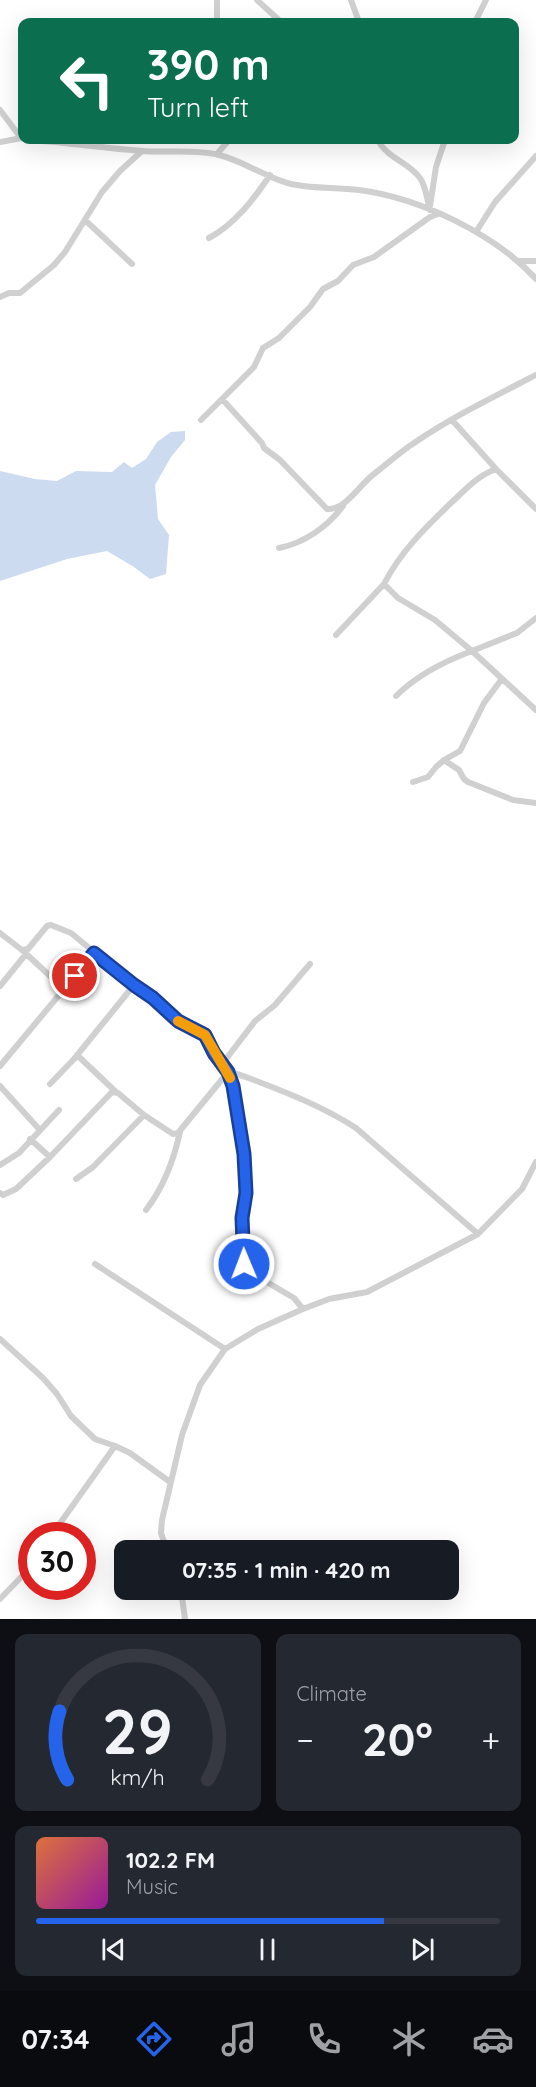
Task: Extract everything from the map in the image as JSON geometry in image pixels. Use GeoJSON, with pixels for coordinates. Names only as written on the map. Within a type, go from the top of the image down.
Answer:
{"type":"FeatureCollection","features":[{"type":"Feature","properties":{"kind":"street"},"geometry":{"type":"LineString","coordinates":[[217,0],[217,18]]}},
{"type":"Feature","properties":{"kind":"street"},"geometry":{"type":"LineString","coordinates":[[257,0],[276,18]]}},
{"type":"Feature","properties":{"kind":"street"},"geometry":{"type":"LineString","coordinates":[[351,0],[358,18]]}},
{"type":"Feature","properties":{"kind":"street"},"geometry":{"type":"LineString","coordinates":[[477,18],[486,0]]}},
{"type":"Feature","properties":{"kind":"street"},"geometry":{"type":"LineString","coordinates":[[0,110],[18,133]]}},
{"type":"Feature","properties":{"kind":"street"},"geometry":{"type":"LineString","coordinates":[[0,142],[18,139]]}},
{"type":"Feature","properties":{"kind":"street"},"geometry":{"type":"LineString","coordinates":[[72,144],[142,151],[217,154],[289,183],[360,190],[398,198],[476,232],[519,261],[536,279]]}},
{"type":"Feature","properties":{"kind":"street"},"geometry":{"type":"LineString","coordinates":[[217,154],[226,144]]}},
{"type":"Feature","properties":{"kind":"street"},"geometry":{"type":"LineString","coordinates":[[380,144],[422,181],[430,210]]}},
{"type":"Feature","properties":{"kind":"street"},"geometry":{"type":"LineString","coordinates":[[430,210],[436,167],[444,144]]}},
{"type":"Feature","properties":{"kind":"street"},"geometry":{"type":"LineString","coordinates":[[0,297],[9,292],[20,293],[54,265],[65,252],[102,192],[142,151]]}},
{"type":"Feature","properties":{"kind":"street"},"geometry":{"type":"LineString","coordinates":[[476,232],[495,202],[536,156]]}},
{"type":"Feature","properties":{"kind":"street"},"geometry":{"type":"LineString","coordinates":[[210,238],[235,219],[270,175]]}},
{"type":"Feature","properties":{"kind":"street"},"geometry":{"type":"LineString","coordinates":[[201,420],[254,367],[263,348],[279,338],[310,307],[323,289],[338,281],[353,265],[374,257],[430,217],[438,214]]}},
{"type":"Feature","properties":{"kind":"street"},"geometry":{"type":"LineString","coordinates":[[85,220],[132,264]]}},
{"type":"Feature","properties":{"kind":"street"},"geometry":{"type":"LineString","coordinates":[[519,261],[536,261]]}},
{"type":"Feature","properties":{"kind":"street"},"geometry":{"type":"LineString","coordinates":[[279,548],[327,526],[363,483],[414,443],[536,375]]}},
{"type":"Feature","properties":{"kind":"street"},"geometry":{"type":"LineString","coordinates":[[222,399],[264,448],[274,454],[327,509],[335,509],[344,505]]}},
{"type":"Feature","properties":{"kind":"street"},"geometry":{"type":"LineString","coordinates":[[452,420],[536,509]]}},
{"type":"Feature","properties":{"kind":"street"},"geometry":{"type":"LineString","coordinates":[[336,635],[384,584],[395,562],[430,523],[482,474],[496,469]]}},
{"type":"Feature","properties":{"kind":"street"},"geometry":{"type":"LineString","coordinates":[[384,584],[398,598],[435,620],[536,710]]}},
{"type":"Feature","properties":{"kind":"street"},"geometry":{"type":"LineString","coordinates":[[396,696],[412,681],[453,658],[517,633],[536,618]]}},
{"type":"Feature","properties":{"kind":"street"},"geometry":{"type":"LineString","coordinates":[[413,782],[428,777],[444,760],[460,751],[484,703],[501,680]]}},
{"type":"Feature","properties":{"kind":"street"},"geometry":{"type":"LineString","coordinates":[[444,760],[459,770],[468,782],[513,800],[536,803]]}},
{"type":"Feature","properties":{"kind":"street"},"geometry":{"type":"LineString","coordinates":[[0,986],[24,952],[43,930],[51,925],[71,933],[153,998],[178,1021],[205,1035],[214,1053],[228,1072],[233,1086],[244,1154],[246,1193],[242,1218],[244,1264],[248,1271],[294,1298],[303,1309]]}},
{"type":"Feature","properties":{"kind":"street"},"geometry":{"type":"LineString","coordinates":[[0,933],[64,989]]}},
{"type":"Feature","properties":{"kind":"street"},"geometry":{"type":"LineString","coordinates":[[0,1066],[94,953]]}},
{"type":"Feature","properties":{"kind":"street"},"geometry":{"type":"LineString","coordinates":[[222,1063],[255,1021],[275,1005],[310,964]]}},
{"type":"Feature","properties":{"kind":"street"},"geometry":{"type":"LineString","coordinates":[[50,1084],[77,1055],[134,985]]}},
{"type":"Feature","properties":{"kind":"street"},"geometry":{"type":"LineString","coordinates":[[77,1055],[144,1115],[173,1134],[181,1131]]}},
{"type":"Feature","properties":{"kind":"street"},"geometry":{"type":"LineString","coordinates":[[146,1210],[157,1194],[181,1131],[228,1072]]}},
{"type":"Feature","properties":{"kind":"street"},"geometry":{"type":"LineString","coordinates":[[228,1072],[242,1074],[294,1095],[357,1128],[478,1234]]}},
{"type":"Feature","properties":{"kind":"street"},"geometry":{"type":"LineString","coordinates":[[0,1086],[39,1130]]}},
{"type":"Feature","properties":{"kind":"street"},"geometry":{"type":"LineString","coordinates":[[0,1193],[3,1195],[11,1192],[50,1157],[108,1094],[118,1093]]}},
{"type":"Feature","properties":{"kind":"street"},"geometry":{"type":"LineString","coordinates":[[0,1165],[19,1153],[59,1110]]}},
{"type":"Feature","properties":{"kind":"street"},"geometry":{"type":"LineString","coordinates":[[76,1179],[93,1167],[144,1115]]}},
{"type":"Feature","properties":{"kind":"street"},"geometry":{"type":"LineString","coordinates":[[30,1139],[50,1157]]}},
{"type":"Feature","properties":{"kind":"street"},"geometry":{"type":"LineString","coordinates":[[163,1540],[161,1533],[162,1520],[182,1435],[200,1385],[225,1349],[258,1329],[303,1309],[329,1299],[367,1292],[478,1234],[522,1189],[536,1162]]}},
{"type":"Feature","properties":{"kind":"street"},"geometry":{"type":"LineString","coordinates":[[95,1264],[225,1349]]}},
{"type":"Feature","properties":{"kind":"street"},"geometry":{"type":"LineString","coordinates":[[0,1339],[43,1378],[78,1424],[95,1439],[136,1456],[170,1482]]}},
{"type":"Feature","properties":{"kind":"street"},"geometry":{"type":"LineString","coordinates":[[61,1522],[115,1446]]}},
{"type":"Feature","properties":{"kind":"street"},"geometry":{"type":"LineString","coordinates":[[0,1599],[18,1580]]}},
{"type":"Feature","properties":{"kind":"street"},"geometry":{"type":"LineString","coordinates":[[182,1600],[185,1619]]}},
{"type":"Feature","properties":{"kind":"water"},"geometry":{"type":"Polygon","coordinates":[[[185,431],[185,440],[171,457],[155,485],[158,519],[169,535],[166,574],[150,579],[107,551],[67,559],[0,581],[0,471],[35,479],[57,481],[76,471],[112,472],[124,462],[132,468],[146,459],[157,442],[171,432],[185,431]]]}},
{"type":"Feature","properties":{"kind":"slow traffic"},"geometry":{"type":"LineString","coordinates":[[178,1021],[205,1035],[230,1078]]}},
{"type":"Feature","properties":{"kind":"route"},"geometry":{"type":"LineString","coordinates":[[75,976],[94,953],[153,998],[178,1021],[205,1035],[214,1053],[228,1072],[233,1086],[244,1154],[246,1193],[242,1228],[244,1264]]}}]}
